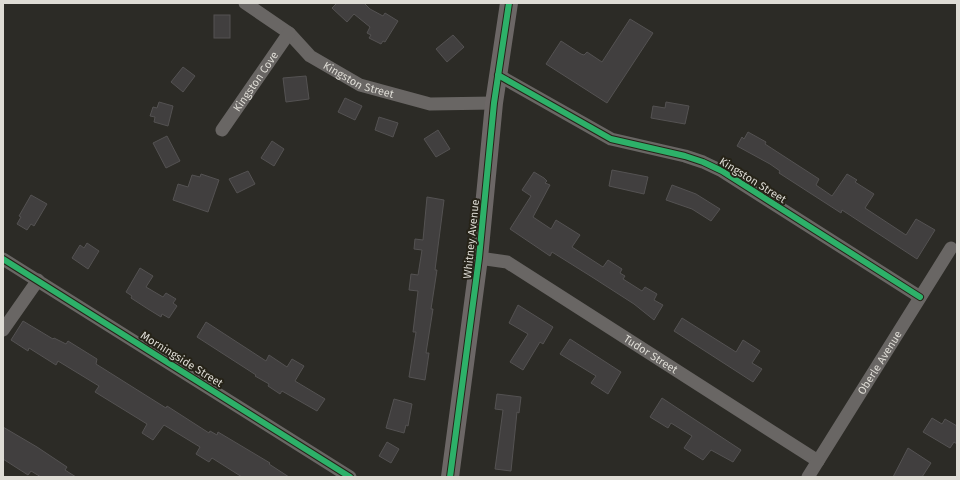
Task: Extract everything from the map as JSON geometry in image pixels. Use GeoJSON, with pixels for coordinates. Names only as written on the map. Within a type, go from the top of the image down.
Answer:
{"type":"FeatureCollection","features":[{"type":"Feature","properties":{"kind":"main road","name":"Whitney Avenue"},"geometry":{"type":"LineString","coordinates":[[450,477],[479,258],[494,103],[509,3]]}},
{"type":"Feature","properties":{"kind":"street","name":"Kingston Street"},"geometry":{"type":"LineString","coordinates":[[245,3],[288,32],[310,56],[360,85],[430,104],[494,103]]}},
{"type":"Feature","properties":{"kind":"street","name":"Kingston Cove"},"geometry":{"type":"LineString","coordinates":[[222,130],[288,32]]}},
{"type":"Feature","properties":{"kind":"street","name":"Kingston Street"},"geometry":{"type":"LineString","coordinates":[[498,75],[611,139],[685,156],[703,162],[722,171],[920,298]]}},
{"type":"Feature","properties":{"kind":"street","name":"Oberle Avenue"},"geometry":{"type":"LineString","coordinates":[[808,477],[951,248]]}},
{"type":"Feature","properties":{"kind":"street","name":"Tudor Street"},"geometry":{"type":"LineString","coordinates":[[479,258],[507,262],[818,461]]}},
{"type":"Feature","properties":{"kind":"street","name":"Morningside Street"},"geometry":{"type":"LineString","coordinates":[[3,259],[350,477]]}},
{"type":"Feature","properties":{"kind":"street"},"geometry":{"type":"LineString","coordinates":[[3,330],[38,280]]}},
{"type":"Feature","properties":{"kind":"building"},"geometry":{"type":"Polygon","coordinates":[[[337,3],[364,3],[370,9],[383,16],[385,13],[398,21],[385,42],[383,41],[381,44],[369,38],[371,35],[367,33],[370,27],[354,14],[347,22],[332,8],[337,3]]]}},
{"type":"Feature","properties":{"kind":"building"},"geometry":{"type":"Polygon","coordinates":[[[214,15],[230,15],[230,38],[214,38],[214,15]]]}},
{"type":"Feature","properties":{"kind":"building"},"geometry":{"type":"Polygon","coordinates":[[[630,19],[653,33],[607,103],[546,64],[561,41],[581,54],[584,55],[587,52],[602,62],[630,19]]]}},
{"type":"Feature","properties":{"kind":"building"},"geometry":{"type":"Polygon","coordinates":[[[453,35],[464,47],[447,62],[436,49],[453,35]]]}},
{"type":"Feature","properties":{"kind":"building"},"geometry":{"type":"Polygon","coordinates":[[[183,67],[195,76],[183,92],[171,82],[183,67]]]}},
{"type":"Feature","properties":{"kind":"building"},"geometry":{"type":"Polygon","coordinates":[[[306,76],[309,99],[286,102],[283,78],[306,76]]]}},
{"type":"Feature","properties":{"kind":"building"},"geometry":{"type":"Polygon","coordinates":[[[345,98],[362,106],[355,120],[338,112],[345,98]]]}},
{"type":"Feature","properties":{"kind":"building"},"geometry":{"type":"Polygon","coordinates":[[[159,102],[173,106],[168,126],[154,122],[155,117],[150,116],[153,107],[157,108],[159,102]]]}},
{"type":"Feature","properties":{"kind":"building"},"geometry":{"type":"Polygon","coordinates":[[[666,102],[689,106],[685,124],[651,118],[653,106],[665,108],[666,102]]]}},
{"type":"Feature","properties":{"kind":"building"},"geometry":{"type":"Polygon","coordinates":[[[379,117],[398,123],[393,137],[375,130],[379,117]]]}},
{"type":"Feature","properties":{"kind":"building"},"geometry":{"type":"Polygon","coordinates":[[[438,130],[450,149],[436,157],[424,139],[438,130]]]}},
{"type":"Feature","properties":{"kind":"building"},"geometry":{"type":"Polygon","coordinates":[[[748,132],[766,142],[765,144],[819,179],[816,185],[832,196],[847,174],[857,180],[855,182],[874,194],[865,208],[906,235],[916,219],[935,230],[917,259],[842,210],[841,213],[779,173],[780,171],[770,164],[737,146],[742,137],[744,139],[748,132]]]}},
{"type":"Feature","properties":{"kind":"building"},"geometry":{"type":"Polygon","coordinates":[[[167,136],[180,161],[166,168],[153,143],[167,136]]]}},
{"type":"Feature","properties":{"kind":"building"},"geometry":{"type":"Polygon","coordinates":[[[272,141],[284,149],[274,166],[261,158],[272,141]]]}},
{"type":"Feature","properties":{"kind":"building"},"geometry":{"type":"Polygon","coordinates":[[[612,170],[648,177],[644,194],[609,186],[612,170]]]}},
{"type":"Feature","properties":{"kind":"building"},"geometry":{"type":"Polygon","coordinates":[[[248,171],[255,184],[237,193],[229,179],[248,171]]]}},
{"type":"Feature","properties":{"kind":"building"},"geometry":{"type":"Polygon","coordinates":[[[534,172],[544,178],[547,181],[545,183],[550,185],[533,217],[551,229],[556,220],[580,235],[572,247],[603,267],[608,260],[622,269],[620,273],[625,276],[623,279],[642,291],[645,287],[657,294],[654,300],[663,305],[654,320],[634,304],[592,277],[552,252],[550,256],[510,229],[531,196],[522,190],[534,172]]]}},
{"type":"Feature","properties":{"kind":"building"},"geometry":{"type":"Polygon","coordinates":[[[201,174],[219,180],[208,212],[173,200],[178,184],[188,187],[192,175],[200,177],[201,174]]]}},
{"type":"Feature","properties":{"kind":"building"},"geometry":{"type":"Polygon","coordinates":[[[672,185],[696,194],[720,209],[711,221],[692,209],[666,200],[672,185]]]}},
{"type":"Feature","properties":{"kind":"building"},"geometry":{"type":"Polygon","coordinates":[[[31,195],[47,204],[34,226],[31,224],[27,230],[17,224],[21,217],[19,216],[31,195]]]}},
{"type":"Feature","properties":{"kind":"building"},"geometry":{"type":"Polygon","coordinates":[[[427,197],[444,200],[435,270],[437,270],[431,309],[433,309],[426,353],[429,353],[425,380],[409,377],[416,332],[413,332],[418,291],[409,290],[411,274],[418,275],[422,250],[414,249],[415,239],[423,240],[427,197]]]}},
{"type":"Feature","properties":{"kind":"building"},"geometry":{"type":"Polygon","coordinates":[[[87,243],[99,251],[88,269],[72,258],[80,245],[84,248],[87,243]]]}},
{"type":"Feature","properties":{"kind":"building"},"geometry":{"type":"Polygon","coordinates":[[[140,268],[153,276],[146,287],[163,297],[166,293],[176,299],[173,303],[177,306],[169,318],[162,314],[161,317],[131,298],[132,296],[126,292],[140,268]]]}},
{"type":"Feature","properties":{"kind":"building"},"geometry":{"type":"Polygon","coordinates":[[[518,305],[553,327],[543,344],[540,342],[523,370],[510,362],[528,334],[509,323],[518,305]]]}},
{"type":"Feature","properties":{"kind":"building"},"geometry":{"type":"Polygon","coordinates":[[[682,318],[736,352],[743,340],[760,351],[752,363],[762,369],[753,382],[674,331],[682,318]]]}},
{"type":"Feature","properties":{"kind":"building"},"geometry":{"type":"Polygon","coordinates":[[[23,321],[53,339],[54,338],[66,344],[68,341],[97,359],[96,364],[166,408],[167,406],[209,433],[210,431],[217,435],[218,432],[270,463],[269,464],[289,477],[242,477],[212,458],[209,462],[196,454],[200,447],[164,425],[153,440],[142,433],[147,424],[95,392],[99,386],[58,361],[56,365],[29,348],[28,351],[11,340],[23,321]]]}},
{"type":"Feature","properties":{"kind":"building"},"geometry":{"type":"Polygon","coordinates":[[[206,322],[266,361],[269,355],[287,367],[292,359],[304,366],[295,381],[325,399],[317,411],[282,391],[280,394],[268,386],[269,384],[255,376],[256,375],[197,337],[206,322]]]}},
{"type":"Feature","properties":{"kind":"building"},"geometry":{"type":"Polygon","coordinates":[[[570,339],[621,372],[608,394],[591,383],[596,376],[560,354],[570,339]]]}},
{"type":"Feature","properties":{"kind":"building"},"geometry":{"type":"Polygon","coordinates":[[[497,394],[521,397],[519,413],[517,412],[511,471],[495,469],[503,410],[495,409],[497,394]]]}},
{"type":"Feature","properties":{"kind":"building"},"geometry":{"type":"Polygon","coordinates":[[[662,398],[741,450],[733,462],[711,450],[703,460],[684,448],[692,436],[671,423],[668,428],[650,417],[662,398]]]}},
{"type":"Feature","properties":{"kind":"building"},"geometry":{"type":"Polygon","coordinates":[[[394,399],[412,404],[408,426],[406,425],[404,433],[386,428],[394,399]]]}},
{"type":"Feature","properties":{"kind":"building"},"geometry":{"type":"Polygon","coordinates":[[[932,418],[942,424],[945,419],[957,426],[957,444],[954,442],[950,448],[923,432],[932,418]]]}},
{"type":"Feature","properties":{"kind":"building"},"geometry":{"type":"Polygon","coordinates":[[[3,427],[67,467],[65,470],[76,477],[41,477],[31,471],[28,475],[3,459],[3,427]]]}},
{"type":"Feature","properties":{"kind":"building"},"geometry":{"type":"Polygon","coordinates":[[[387,442],[399,449],[391,463],[379,456],[387,442]]]}},
{"type":"Feature","properties":{"kind":"building"},"geometry":{"type":"Polygon","coordinates":[[[908,448],[931,463],[922,477],[893,477],[908,448]]]}},
{"type":"Feature","properties":{"kind":"cycle path"},"geometry":{"type":"LineString","coordinates":[[450,477],[479,258],[494,103],[509,3]]}},
{"type":"Feature","properties":{"kind":"cycle path"},"geometry":{"type":"LineString","coordinates":[[498,75],[611,139],[685,156],[703,162],[722,171],[920,297]]}},
{"type":"Feature","properties":{"kind":"cycle path"},"geometry":{"type":"LineString","coordinates":[[3,259],[350,477]]}}]}
